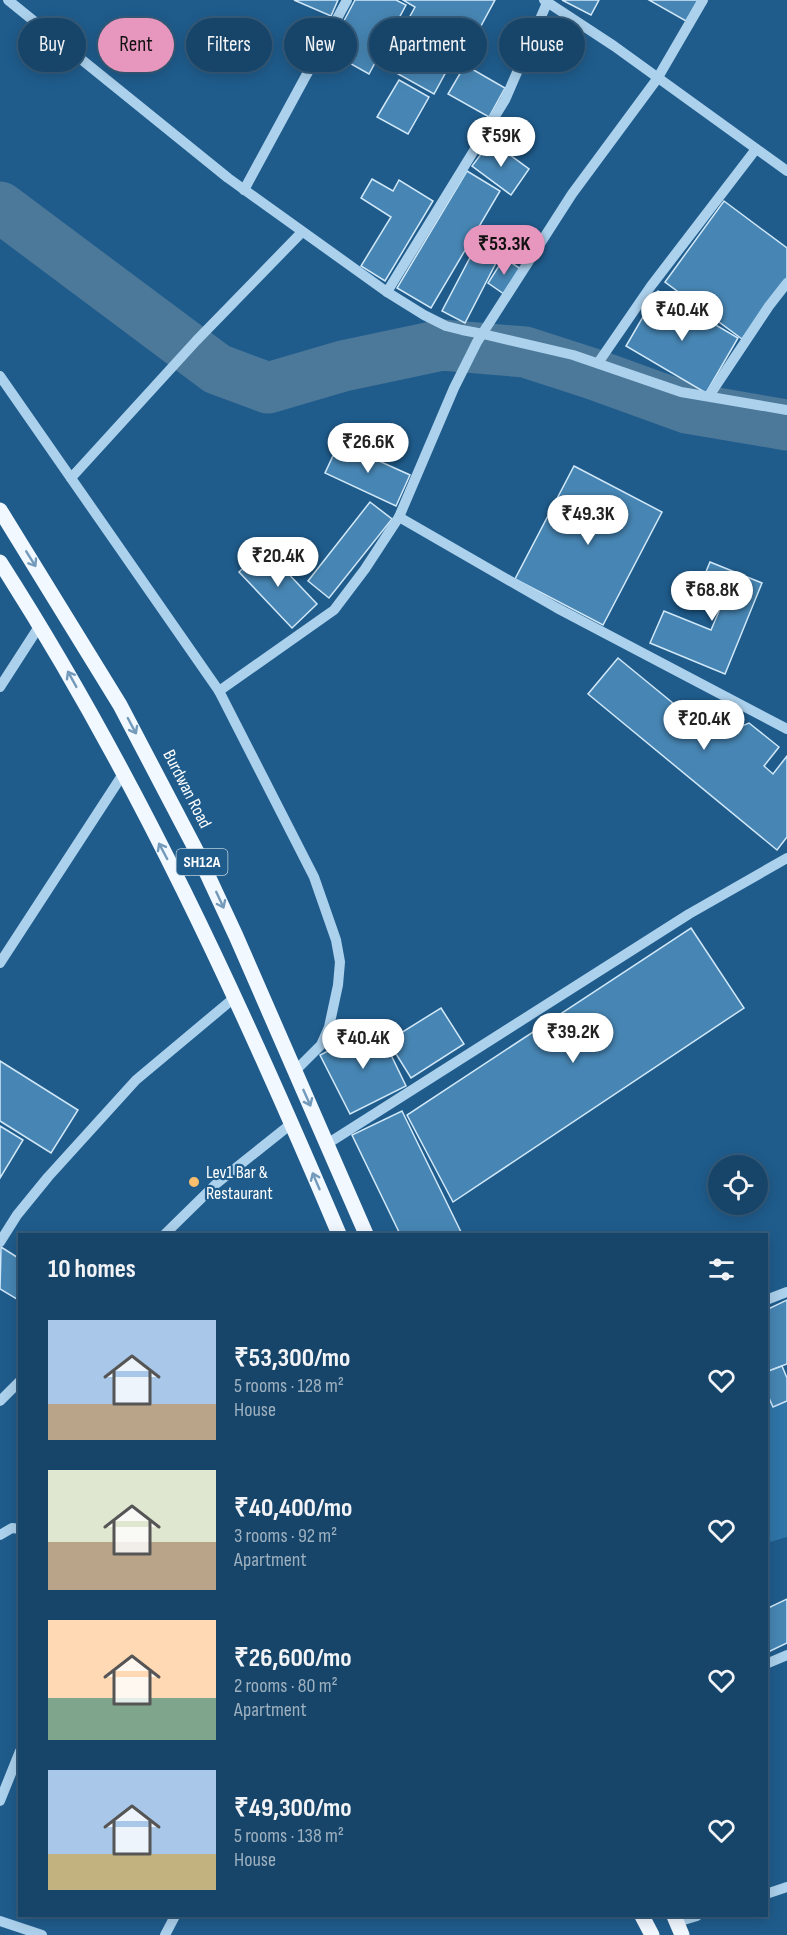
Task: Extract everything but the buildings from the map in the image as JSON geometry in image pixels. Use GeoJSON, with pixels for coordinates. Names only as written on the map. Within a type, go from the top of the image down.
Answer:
{"type":"FeatureCollection","features":[{"type":"Feature","properties":{"kind":"main road","name":"Burdwan Road"},"geometry":{"type":"LineString","coordinates":[[0,510],[114,695],[161,780],[236,936],[366,1233]]}},
{"type":"Feature","properties":{"kind":"main road","name":"SH12A"},"geometry":{"type":"LineString","coordinates":[[0,562],[57,653],[176,875],[234,998],[339,1233]]}},
{"type":"Feature","properties":{"kind":"main road"},"geometry":{"type":"LineString","coordinates":[[643,1917],[652,1935]]}},
{"type":"Feature","properties":{"kind":"street"},"geometry":{"type":"LineString","coordinates":[[244,190],[347,0]]}},
{"type":"Feature","properties":{"kind":"street"},"geometry":{"type":"LineString","coordinates":[[219,691],[334,610],[365,569],[399,517],[468,359],[480,338],[572,194],[657,79],[703,0]]}},
{"type":"Feature","properties":{"kind":"street"},"geometry":{"type":"LineString","coordinates":[[387,292],[505,100],[546,1],[614,46],[787,171]]}},
{"type":"Feature","properties":{"kind":"street"},"geometry":{"type":"LineString","coordinates":[[14,2],[244,190],[387,292],[424,315],[446,326],[480,338],[573,355],[681,392],[787,410]]}},
{"type":"Feature","properties":{"kind":"street"},"geometry":{"type":"LineString","coordinates":[[598,363],[651,286],[756,149]]}},
{"type":"Feature","properties":{"kind":"street"},"geometry":{"type":"LineString","coordinates":[[71,478],[196,341],[302,232]]}},
{"type":"Feature","properties":{"kind":"street"},"geometry":{"type":"LineString","coordinates":[[710,396],[769,306],[787,283]]}},
{"type":"Feature","properties":{"kind":"street"},"geometry":{"type":"LineString","coordinates":[[0,376],[219,691],[314,877],[336,940],[340,963],[329,1027],[321,1045],[295,1071]]}},
{"type":"Feature","properties":{"kind":"street"},"geometry":{"type":"LineString","coordinates":[[399,517],[557,608],[787,729]]}},
{"type":"Feature","properties":{"kind":"street"},"geometry":{"type":"LineString","coordinates":[[0,687],[40,625]]}},
{"type":"Feature","properties":{"kind":"street"},"geometry":{"type":"LineString","coordinates":[[0,963],[123,774]]}},
{"type":"Feature","properties":{"kind":"street"},"geometry":{"type":"LineString","coordinates":[[327,1144],[689,914],[787,858]]}},
{"type":"Feature","properties":{"kind":"street"},"geometry":{"type":"LineString","coordinates":[[0,1242],[17,1215],[48,1177],[136,1080],[234,998]]}},
{"type":"Feature","properties":{"kind":"street"},"geometry":{"type":"LineString","coordinates":[[166,1233],[217,1183],[291,1124]]}},
{"type":"Feature","properties":{"kind":"street"},"geometry":{"type":"LineString","coordinates":[[768,1299],[787,1292]]}},
{"type":"Feature","properties":{"kind":"street"},"geometry":{"type":"LineString","coordinates":[[0,1401],[18,1383]]}},
{"type":"Feature","properties":{"kind":"street"},"geometry":{"type":"LineString","coordinates":[[0,1535],[12,1528],[18,1529]]}},
{"type":"Feature","properties":{"kind":"street"},"geometry":{"type":"LineString","coordinates":[[768,1663],[787,1655]]}},
{"type":"Feature","properties":{"kind":"street"},"geometry":{"type":"LineString","coordinates":[[0,1801],[18,1755]]}},
{"type":"Feature","properties":{"kind":"street"},"geometry":{"type":"LineString","coordinates":[[768,1893],[787,1887]]}},
{"type":"Feature","properties":{"kind":"street"},"geometry":{"type":"LineString","coordinates":[[165,1935],[174,1917]]}},
{"type":"Feature","properties":{"kind":"street"},"geometry":{"type":"LineString","coordinates":[[678,1924],[696,1917]]}},
{"type":"Feature","properties":{"kind":"street"},"geometry":{"type":"LineString","coordinates":[[0,1921],[42,1935]]}},
{"type":"Feature","properties":{"kind":"shaded area"},"geometry":{"type":"Polygon","coordinates":[[[787,1396],[787,1537],[768,1543],[768,1402],[787,1396]]]}},
{"type":"Feature","properties":{"kind":"waterway"},"geometry":{"type":"LineString","coordinates":[[0,207],[217,369],[268,388],[343,366],[442,345],[525,352],[687,408],[787,425]]}},
{"type":"Feature","properties":{"kind":"place","name":"Lev1 Bar & Restaurant"},"geometry":{"type":"Point","coordinates":[194,1182]}}]}
